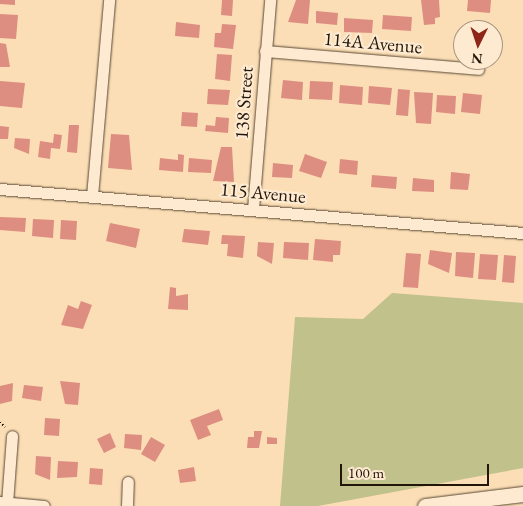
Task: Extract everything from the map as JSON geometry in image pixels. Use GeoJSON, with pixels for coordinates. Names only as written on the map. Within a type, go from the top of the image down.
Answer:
{"type":"FeatureCollection","features":[{"type":"Feature","properties":{"kind":"street"},"geometry":{"type":"LineString","coordinates":[[92,196],[109,0]]}},
{"type":"Feature","properties":{"kind":"street","name":"138 Street"},"geometry":{"type":"LineString","coordinates":[[253,209],[270,0]]}},
{"type":"Feature","properties":{"kind":"street","name":"114A Avenue"},"geometry":{"type":"LineString","coordinates":[[265,52],[453,67]]}},
{"type":"Feature","properties":{"kind":"street","name":"115 Avenue"},"geometry":{"type":"LineString","coordinates":[[0,189],[523,233]]}},
{"type":"Feature","properties":{"kind":"street"},"geometry":{"type":"LineString","coordinates":[[12,436],[4,502],[44,506]]}},
{"type":"Feature","properties":{"kind":"street"},"geometry":{"type":"LineString","coordinates":[[127,506],[128,482]]}},
{"type":"Feature","properties":{"kind":"street"},"geometry":{"type":"LineString","coordinates":[[425,506],[523,494]]}},
{"type":"Feature","properties":{"kind":"green space"},"geometry":{"type":"Polygon","coordinates":[[[392,293],[523,303],[523,468],[318,506],[280,506],[295,317],[363,319],[392,293]]]}},
{"type":"Feature","properties":{"kind":"building"},"geometry":{"type":"Polygon","coordinates":[[[0,0],[15,0],[15,5],[0,4],[0,0]]]}},
{"type":"Feature","properties":{"kind":"building"},"geometry":{"type":"Polygon","coordinates":[[[222,0],[233,0],[232,16],[221,15],[222,0]]]}},
{"type":"Feature","properties":{"kind":"building"},"geometry":{"type":"Polygon","coordinates":[[[296,0],[310,0],[308,24],[288,22],[296,0]]]}},
{"type":"Feature","properties":{"kind":"building"},"geometry":{"type":"Polygon","coordinates":[[[421,0],[439,0],[440,17],[435,18],[435,24],[424,25],[421,0]]]}},
{"type":"Feature","properties":{"kind":"building"},"geometry":{"type":"Polygon","coordinates":[[[468,0],[491,0],[490,13],[467,11],[468,0]]]}},
{"type":"Feature","properties":{"kind":"building"},"geometry":{"type":"Polygon","coordinates":[[[316,11],[338,13],[337,25],[316,23],[316,11]]]}},
{"type":"Feature","properties":{"kind":"building"},"geometry":{"type":"Polygon","coordinates":[[[0,14],[18,15],[16,39],[0,38],[0,14]]]}},
{"type":"Feature","properties":{"kind":"building"},"geometry":{"type":"Polygon","coordinates":[[[383,15],[412,17],[411,31],[382,29],[383,15]]]}},
{"type":"Feature","properties":{"kind":"building"},"geometry":{"type":"Polygon","coordinates":[[[344,18],[373,20],[372,33],[344,32],[344,18]]]}},
{"type":"Feature","properties":{"kind":"building"},"geometry":{"type":"Polygon","coordinates":[[[176,22],[200,25],[199,38],[175,36],[176,22]]]}},
{"type":"Feature","properties":{"kind":"building"},"geometry":{"type":"Polygon","coordinates":[[[222,24],[236,25],[233,49],[214,47],[215,33],[221,33],[222,24]]]}},
{"type":"Feature","properties":{"kind":"building"},"geometry":{"type":"Polygon","coordinates":[[[0,43],[6,44],[10,67],[0,67],[0,43]]]}},
{"type":"Feature","properties":{"kind":"building"},"geometry":{"type":"Polygon","coordinates":[[[217,54],[232,55],[230,81],[215,79],[217,54]]]}},
{"type":"Feature","properties":{"kind":"building"},"geometry":{"type":"Polygon","coordinates":[[[283,80],[303,82],[302,100],[281,98],[283,80]]]}},
{"type":"Feature","properties":{"kind":"building"},"geometry":{"type":"Polygon","coordinates":[[[0,81],[25,83],[22,108],[0,106],[0,81]]]}},
{"type":"Feature","properties":{"kind":"building"},"geometry":{"type":"Polygon","coordinates":[[[310,81],[333,82],[332,100],[309,99],[310,81]]]}},
{"type":"Feature","properties":{"kind":"building"},"geometry":{"type":"Polygon","coordinates":[[[340,85],[363,87],[362,105],[339,103],[340,85]]]}},
{"type":"Feature","properties":{"kind":"building"},"geometry":{"type":"Polygon","coordinates":[[[369,86],[392,88],[390,105],[368,103],[369,86]]]}},
{"type":"Feature","properties":{"kind":"building"},"geometry":{"type":"Polygon","coordinates":[[[208,89],[230,90],[228,105],[207,104],[208,89]]]}},
{"type":"Feature","properties":{"kind":"building"},"geometry":{"type":"Polygon","coordinates":[[[398,89],[410,90],[408,116],[396,115],[398,89]]]}},
{"type":"Feature","properties":{"kind":"building"},"geometry":{"type":"Polygon","coordinates":[[[414,92],[433,93],[431,124],[416,123],[414,92]]]}},
{"type":"Feature","properties":{"kind":"building"},"geometry":{"type":"Polygon","coordinates":[[[463,93],[482,95],[480,114],[461,112],[463,93]]]}},
{"type":"Feature","properties":{"kind":"building"},"geometry":{"type":"Polygon","coordinates":[[[437,95],[456,96],[455,114],[436,112],[437,95]]]}},
{"type":"Feature","properties":{"kind":"building"},"geometry":{"type":"Polygon","coordinates":[[[182,112],[198,113],[197,127],[181,126],[182,112]]]}},
{"type":"Feature","properties":{"kind":"building"},"geometry":{"type":"Polygon","coordinates":[[[216,117],[229,118],[228,133],[205,131],[206,125],[215,126],[216,117]]]}},
{"type":"Feature","properties":{"kind":"building"},"geometry":{"type":"Polygon","coordinates":[[[69,125],[79,125],[77,153],[67,152],[69,125]]]}},
{"type":"Feature","properties":{"kind":"building"},"geometry":{"type":"Polygon","coordinates":[[[0,126],[9,127],[8,139],[0,139],[0,126]]]}},
{"type":"Feature","properties":{"kind":"building"},"geometry":{"type":"Polygon","coordinates":[[[54,134],[62,135],[60,149],[51,148],[50,159],[38,157],[40,141],[53,143],[54,134]]]}},
{"type":"Feature","properties":{"kind":"building"},"geometry":{"type":"Polygon","coordinates":[[[111,134],[129,135],[132,170],[108,168],[111,134]]]}},
{"type":"Feature","properties":{"kind":"building"},"geometry":{"type":"Polygon","coordinates":[[[15,138],[30,139],[29,154],[14,148],[15,138]]]}},
{"type":"Feature","properties":{"kind":"building"},"geometry":{"type":"Polygon","coordinates":[[[221,147],[232,147],[234,182],[213,181],[221,147]]]}},
{"type":"Feature","properties":{"kind":"building"},"geometry":{"type":"Polygon","coordinates":[[[178,154],[184,155],[183,172],[159,170],[160,158],[178,160],[178,154]]]}},
{"type":"Feature","properties":{"kind":"building"},"geometry":{"type":"Polygon","coordinates":[[[305,154],[327,162],[321,178],[299,171],[305,154]]]}},
{"type":"Feature","properties":{"kind":"building"},"geometry":{"type":"Polygon","coordinates":[[[189,158],[212,160],[211,173],[188,172],[189,158]]]}},
{"type":"Feature","properties":{"kind":"building"},"geometry":{"type":"Polygon","coordinates":[[[340,159],[358,161],[357,175],[339,173],[340,159]]]}},
{"type":"Feature","properties":{"kind":"building"},"geometry":{"type":"Polygon","coordinates":[[[273,163],[293,165],[292,178],[272,177],[273,163]]]}},
{"type":"Feature","properties":{"kind":"building"},"geometry":{"type":"Polygon","coordinates":[[[451,172],[470,174],[468,190],[450,189],[451,172]]]}},
{"type":"Feature","properties":{"kind":"building"},"geometry":{"type":"Polygon","coordinates":[[[372,175],[397,177],[396,189],[371,187],[372,175]]]}},
{"type":"Feature","properties":{"kind":"building"},"geometry":{"type":"Polygon","coordinates":[[[413,178],[434,180],[434,192],[412,191],[413,178]]]}},
{"type":"Feature","properties":{"kind":"building"},"geometry":{"type":"Polygon","coordinates":[[[0,217],[26,218],[25,232],[0,230],[0,217]]]}},
{"type":"Feature","properties":{"kind":"building"},"geometry":{"type":"Polygon","coordinates":[[[33,219],[54,220],[53,238],[32,236],[33,219]]]}},
{"type":"Feature","properties":{"kind":"building"},"geometry":{"type":"Polygon","coordinates":[[[61,220],[77,221],[76,240],[60,239],[61,220]]]}},
{"type":"Feature","properties":{"kind":"building"},"geometry":{"type":"Polygon","coordinates":[[[110,223],[140,229],[136,248],[106,241],[110,223]]]}},
{"type":"Feature","properties":{"kind":"building"},"geometry":{"type":"Polygon","coordinates":[[[184,229],[210,231],[208,245],[182,242],[184,229]]]}},
{"type":"Feature","properties":{"kind":"building"},"geometry":{"type":"Polygon","coordinates":[[[222,235],[245,236],[243,258],[227,256],[228,244],[221,244],[222,235]]]}},
{"type":"Feature","properties":{"kind":"building"},"geometry":{"type":"Polygon","coordinates":[[[315,239],[341,241],[340,255],[333,255],[333,262],[313,260],[315,239]]]}},
{"type":"Feature","properties":{"kind":"building"},"geometry":{"type":"Polygon","coordinates":[[[258,242],[274,243],[272,264],[257,256],[258,242]]]}},
{"type":"Feature","properties":{"kind":"building"},"geometry":{"type":"Polygon","coordinates":[[[284,242],[309,243],[308,260],[283,258],[284,242]]]}},
{"type":"Feature","properties":{"kind":"building"},"geometry":{"type":"Polygon","coordinates":[[[430,250],[452,253],[449,273],[428,264],[430,250]]]}},
{"type":"Feature","properties":{"kind":"building"},"geometry":{"type":"Polygon","coordinates":[[[456,252],[475,253],[473,278],[455,276],[456,252]]]}},
{"type":"Feature","properties":{"kind":"building"},"geometry":{"type":"Polygon","coordinates":[[[406,253],[421,254],[418,288],[403,287],[406,253]]]}},
{"type":"Feature","properties":{"kind":"building"},"geometry":{"type":"Polygon","coordinates":[[[480,254],[498,255],[496,280],[478,279],[480,254]]]}},
{"type":"Feature","properties":{"kind":"building"},"geometry":{"type":"Polygon","coordinates":[[[504,255],[516,256],[514,283],[502,282],[504,255]]]}},
{"type":"Feature","properties":{"kind":"building"},"geometry":{"type":"Polygon","coordinates":[[[170,287],[176,288],[176,296],[188,294],[188,310],[168,309],[170,287]]]}},
{"type":"Feature","properties":{"kind":"building"},"geometry":{"type":"Polygon","coordinates":[[[81,301],[92,305],[83,329],[61,325],[68,305],[78,309],[81,301]]]}},
{"type":"Feature","properties":{"kind":"building"},"geometry":{"type":"Polygon","coordinates":[[[60,381],[80,383],[78,405],[65,404],[60,381]]]}},
{"type":"Feature","properties":{"kind":"building"},"geometry":{"type":"Polygon","coordinates":[[[13,383],[12,401],[0,404],[0,386],[13,383]]]}},
{"type":"Feature","properties":{"kind":"building"},"geometry":{"type":"Polygon","coordinates":[[[24,385],[43,387],[41,401],[22,398],[24,385]]]}},
{"type":"Feature","properties":{"kind":"building"},"geometry":{"type":"Polygon","coordinates":[[[219,409],[223,420],[207,426],[211,435],[198,440],[190,420],[219,409]]]}},
{"type":"Feature","properties":{"kind":"building"},"geometry":{"type":"Polygon","coordinates":[[[45,418],[60,419],[59,436],[44,435],[45,418]]]}},
{"type":"Feature","properties":{"kind":"building"},"geometry":{"type":"Polygon","coordinates":[[[254,431],[262,431],[259,448],[247,448],[248,437],[254,437],[254,431]]]}},
{"type":"Feature","properties":{"kind":"building"},"geometry":{"type":"Polygon","coordinates":[[[110,433],[116,447],[104,453],[97,439],[110,433]]]}},
{"type":"Feature","properties":{"kind":"building"},"geometry":{"type":"Polygon","coordinates":[[[125,434],[142,435],[141,450],[124,448],[125,434]]]}},
{"type":"Feature","properties":{"kind":"building"},"geometry":{"type":"Polygon","coordinates":[[[151,437],[165,445],[155,462],[141,454],[151,437]]]}},
{"type":"Feature","properties":{"kind":"building"},"geometry":{"type":"Polygon","coordinates":[[[267,437],[277,438],[277,444],[267,444],[267,437]]]}},
{"type":"Feature","properties":{"kind":"building"},"geometry":{"type":"Polygon","coordinates":[[[36,456],[51,457],[50,480],[35,474],[36,456]]]}},
{"type":"Feature","properties":{"kind":"building"},"geometry":{"type":"Polygon","coordinates":[[[58,461],[78,462],[77,477],[57,478],[58,461]]]}},
{"type":"Feature","properties":{"kind":"building"},"geometry":{"type":"Polygon","coordinates":[[[194,467],[196,481],[180,483],[178,470],[194,467]]]}},
{"type":"Feature","properties":{"kind":"building"},"geometry":{"type":"Polygon","coordinates":[[[90,468],[103,469],[102,485],[89,484],[90,468]]]}}]}
